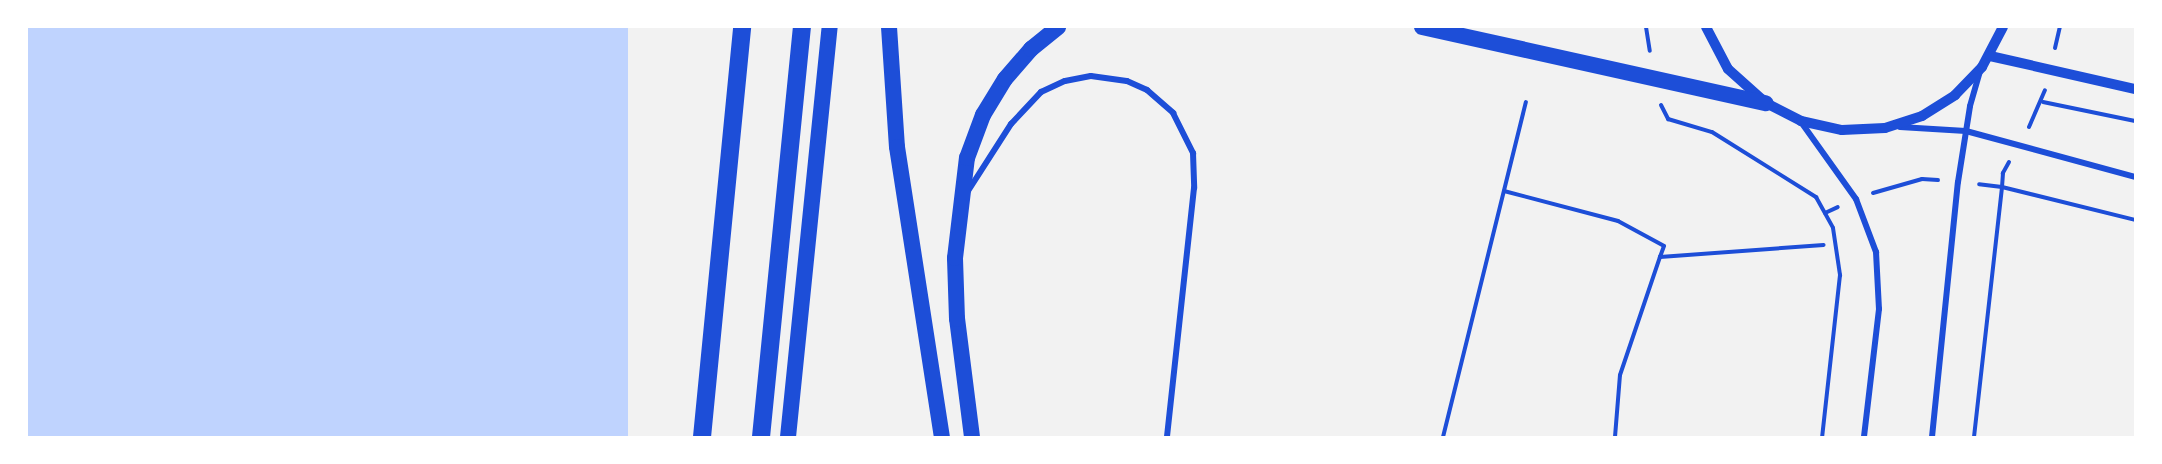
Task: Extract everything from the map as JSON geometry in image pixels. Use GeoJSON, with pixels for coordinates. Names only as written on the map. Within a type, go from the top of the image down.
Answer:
{"type":"FeatureCollection","features":[{"type":"Feature","properties":{"kind":"highway"},"geometry":{"type":"LineString","coordinates":[[702,437],[742,27]]}},
{"type":"Feature","properties":{"kind":"highway"},"geometry":{"type":"LineString","coordinates":[[761,437],[802,27]]}},
{"type":"Feature","properties":{"kind":"highway"},"geometry":{"type":"LineString","coordinates":[[788,437],[830,27]]}},
{"type":"Feature","properties":{"kind":"highway"},"geometry":{"type":"LineString","coordinates":[[890,27],[897,147],[942,437]]}},
{"type":"Feature","properties":{"kind":"highway"},"geometry":{"type":"LineString","coordinates":[[972,437],[957,319],[955,258],[967,158],[983,114],[1005,79],[1031,49],[1058,27]]}},
{"type":"Feature","properties":{"kind":"highway"},"geometry":{"type":"LineString","coordinates":[[1422,27],[1655,76],[1766,104]]}},
{"type":"Feature","properties":{"kind":"street"},"geometry":{"type":"LineString","coordinates":[[1706,27],[1728,69],[1766,104],[1801,121],[1842,130],[1926,126],[1966,131],[2135,177]]}},
{"type":"Feature","properties":{"kind":"street"},"geometry":{"type":"LineString","coordinates":[[1885,128],[1922,116],[1955,95],[1990,56],[2003,27]]}},
{"type":"Feature","properties":{"kind":"street"},"geometry":{"type":"LineString","coordinates":[[1990,56],[2135,89]]}},
{"type":"Feature","properties":{"kind":"street"},"geometry":{"type":"LineString","coordinates":[[1932,437],[1958,182],[1966,131],[1982,67]]}},
{"type":"Feature","properties":{"kind":"street"},"geometry":{"type":"LineString","coordinates":[[960,205],[1011,124],[1041,92],[1065,81],[1091,76],[1127,81],[1146,90],[1173,113],[1193,153],[1194,188],[1167,437]]}},
{"type":"Feature","properties":{"kind":"street"},"geometry":{"type":"LineString","coordinates":[[1801,121],[1856,199],[1876,252],[1879,278],[1864,437]]}},
{"type":"Feature","properties":{"kind":"path"},"geometry":{"type":"LineString","coordinates":[[1646,27],[1655,76],[1668,119],[1712,132],[1816,197],[1833,228],[1841,261],[1822,437]]}},
{"type":"Feature","properties":{"kind":"path"},"geometry":{"type":"LineString","coordinates":[[1443,437],[1526,102]]}},
{"type":"Feature","properties":{"kind":"path"},"geometry":{"type":"LineString","coordinates":[[1974,437],[2003,173],[2043,102],[2135,121]]}},
{"type":"Feature","properties":{"kind":"path"},"geometry":{"type":"LineString","coordinates":[[1826,213],[1856,199],[1922,179],[2002,187],[2135,220]]}},
{"type":"Feature","properties":{"kind":"path"},"geometry":{"type":"LineString","coordinates":[[1504,191],[1618,221],[1664,246],[1620,375],[1616,437]]}},
{"type":"Feature","properties":{"kind":"path"},"geometry":{"type":"LineString","coordinates":[[1660,257],[1824,245]]}},
{"type":"Feature","properties":{"kind":"water"},"geometry":{"type":"Polygon","coordinates":[[[27,27],[628,27],[628,437],[27,437],[27,27]]]}}]}
